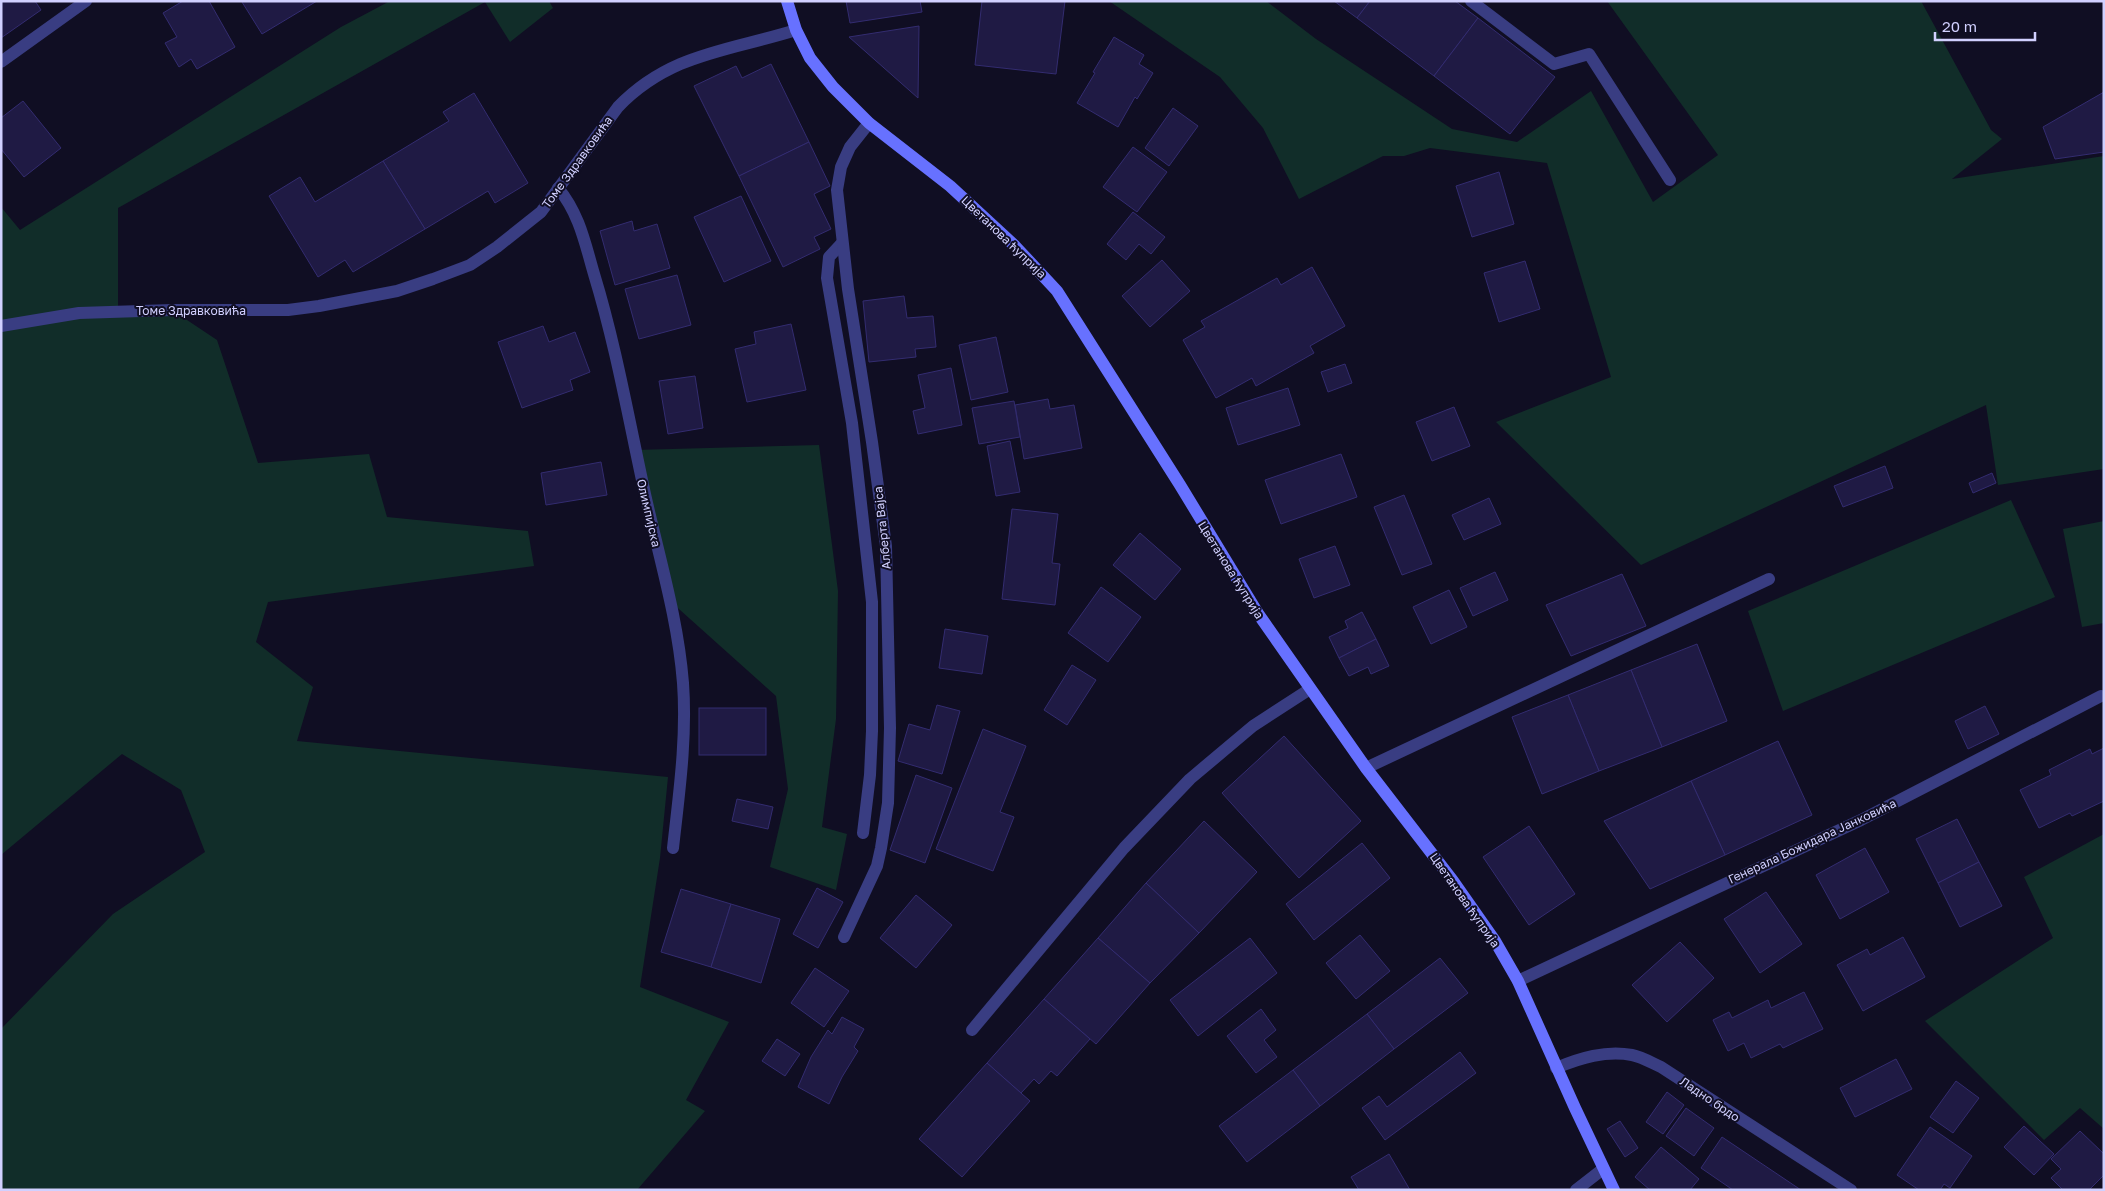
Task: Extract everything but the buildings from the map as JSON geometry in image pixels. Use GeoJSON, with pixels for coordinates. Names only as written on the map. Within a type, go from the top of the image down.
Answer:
{"type":"FeatureCollection","features":[{"type":"Feature","properties":{"kind":"street"},"geometry":{"type":"LineString","coordinates":[[1,62],[86,1]]}},
{"type":"Feature","properties":{"kind":"street","name":"Цветанова ћуприја"},"geometry":{"type":"LineString","coordinates":[[787,1],[796,30],[810,58],[833,87],[869,123],[950,186],[1016,246],[1057,291],[1180,485],[1259,615],[1366,768],[1475,910],[1518,981],[1556,1068],[1614,1190]]}},
{"type":"Feature","properties":{"kind":"street"},"geometry":{"type":"LineString","coordinates":[[1471,1],[1554,64],[1589,54],[1670,180]]}},
{"type":"Feature","properties":{"kind":"street","name":"Томе Здравковића"},"geometry":{"type":"LineString","coordinates":[[1,326],[79,313],[172,310],[288,310],[349,301],[397,291],[470,264],[498,247],[541,212],[618,107],[630,94],[656,76],[692,59],[725,48],[765,40],[796,30]]}},
{"type":"Feature","properties":{"kind":"street","name":"Алберта Вајса"},"geometry":{"type":"LineString","coordinates":[[844,936],[877,866],[888,803],[890,728],[886,546],[842,243],[837,190],[841,167],[850,147],[869,123]]}},
{"type":"Feature","properties":{"kind":"street","name":"Олимпијска"},"geometry":{"type":"LineString","coordinates":[[558,188],[567,198],[578,219],[609,324],[678,639],[683,684],[683,728],[681,779],[673,848]]}},
{"type":"Feature","properties":{"kind":"street"},"geometry":{"type":"LineString","coordinates":[[842,243],[829,257],[826,278],[851,415],[872,602],[872,731],[870,775],[863,833]]}},
{"type":"Feature","properties":{"kind":"street"},"geometry":{"type":"LineString","coordinates":[[1366,768],[1769,579]]}},
{"type":"Feature","properties":{"kind":"street"},"geometry":{"type":"LineString","coordinates":[[972,1030],[1124,848],[1190,779],[1253,726],[1310,689]]}},
{"type":"Feature","properties":{"kind":"street","name":"Генерала Божидара Јанковића"},"geometry":{"type":"LineString","coordinates":[[1518,981],[1861,820],[2102,696]]}},
{"type":"Feature","properties":{"kind":"street","name":"Ладно брдо"},"geometry":{"type":"LineString","coordinates":[[1556,1068],[1587,1057],[1612,1053],[1633,1056],[1661,1067],[1851,1190]]}},
{"type":"Feature","properties":{"kind":"street"},"geometry":{"type":"LineString","coordinates":[[1576,1190],[1603,1170]]}},
{"type":"Feature","properties":{"kind":"green space"},"geometry":{"type":"Polygon","coordinates":[[[390,1],[549,1],[553,8],[510,42],[485,2],[118,208],[118,311],[172,310],[217,340],[258,463],[369,454],[387,517],[528,531],[534,566],[268,602],[256,642],[313,687],[297,741],[668,777],[660,858],[640,987],[729,1022],[686,1100],[705,1111],[637,1190],[1,1190],[1,1029],[113,914],[205,852],[181,790],[122,754],[1,855],[1,207],[20,230],[341,27],[390,1]]]}},
{"type":"Feature","properties":{"kind":"green space"},"geometry":{"type":"Polygon","coordinates":[[[1109,1],[1266,1],[1316,39],[1452,129],[1517,142],[1591,91],[1653,202],[1718,155],[1607,1],[1921,1],[1991,130],[2002,139],[1952,179],[2104,156],[2104,469],[1998,485],[1986,405],[1641,565],[1496,422],[1611,377],[1547,163],[1430,148],[1404,156],[1383,156],[1299,199],[1263,128],[1220,77],[1109,1]]]}},
{"type":"Feature","properties":{"kind":"green space"},"geometry":{"type":"Polygon","coordinates":[[[819,445],[838,591],[836,719],[822,827],[847,834],[836,890],[770,867],[788,789],[776,696],[670,601],[635,450],[819,445]]]}},
{"type":"Feature","properties":{"kind":"green space"},"geometry":{"type":"Polygon","coordinates":[[[2011,500],[2055,597],[1783,711],[1748,611],[2011,500]]]}},
{"type":"Feature","properties":{"kind":"green space"},"geometry":{"type":"Polygon","coordinates":[[[2104,521],[2104,623],[2082,627],[2063,529],[2104,521]]]}},
{"type":"Feature","properties":{"kind":"green space"},"geometry":{"type":"Polygon","coordinates":[[[2104,834],[2104,1129],[2080,1108],[2044,1140],[1925,1021],[2053,938],[2024,877],[2104,834]]]}}]}
